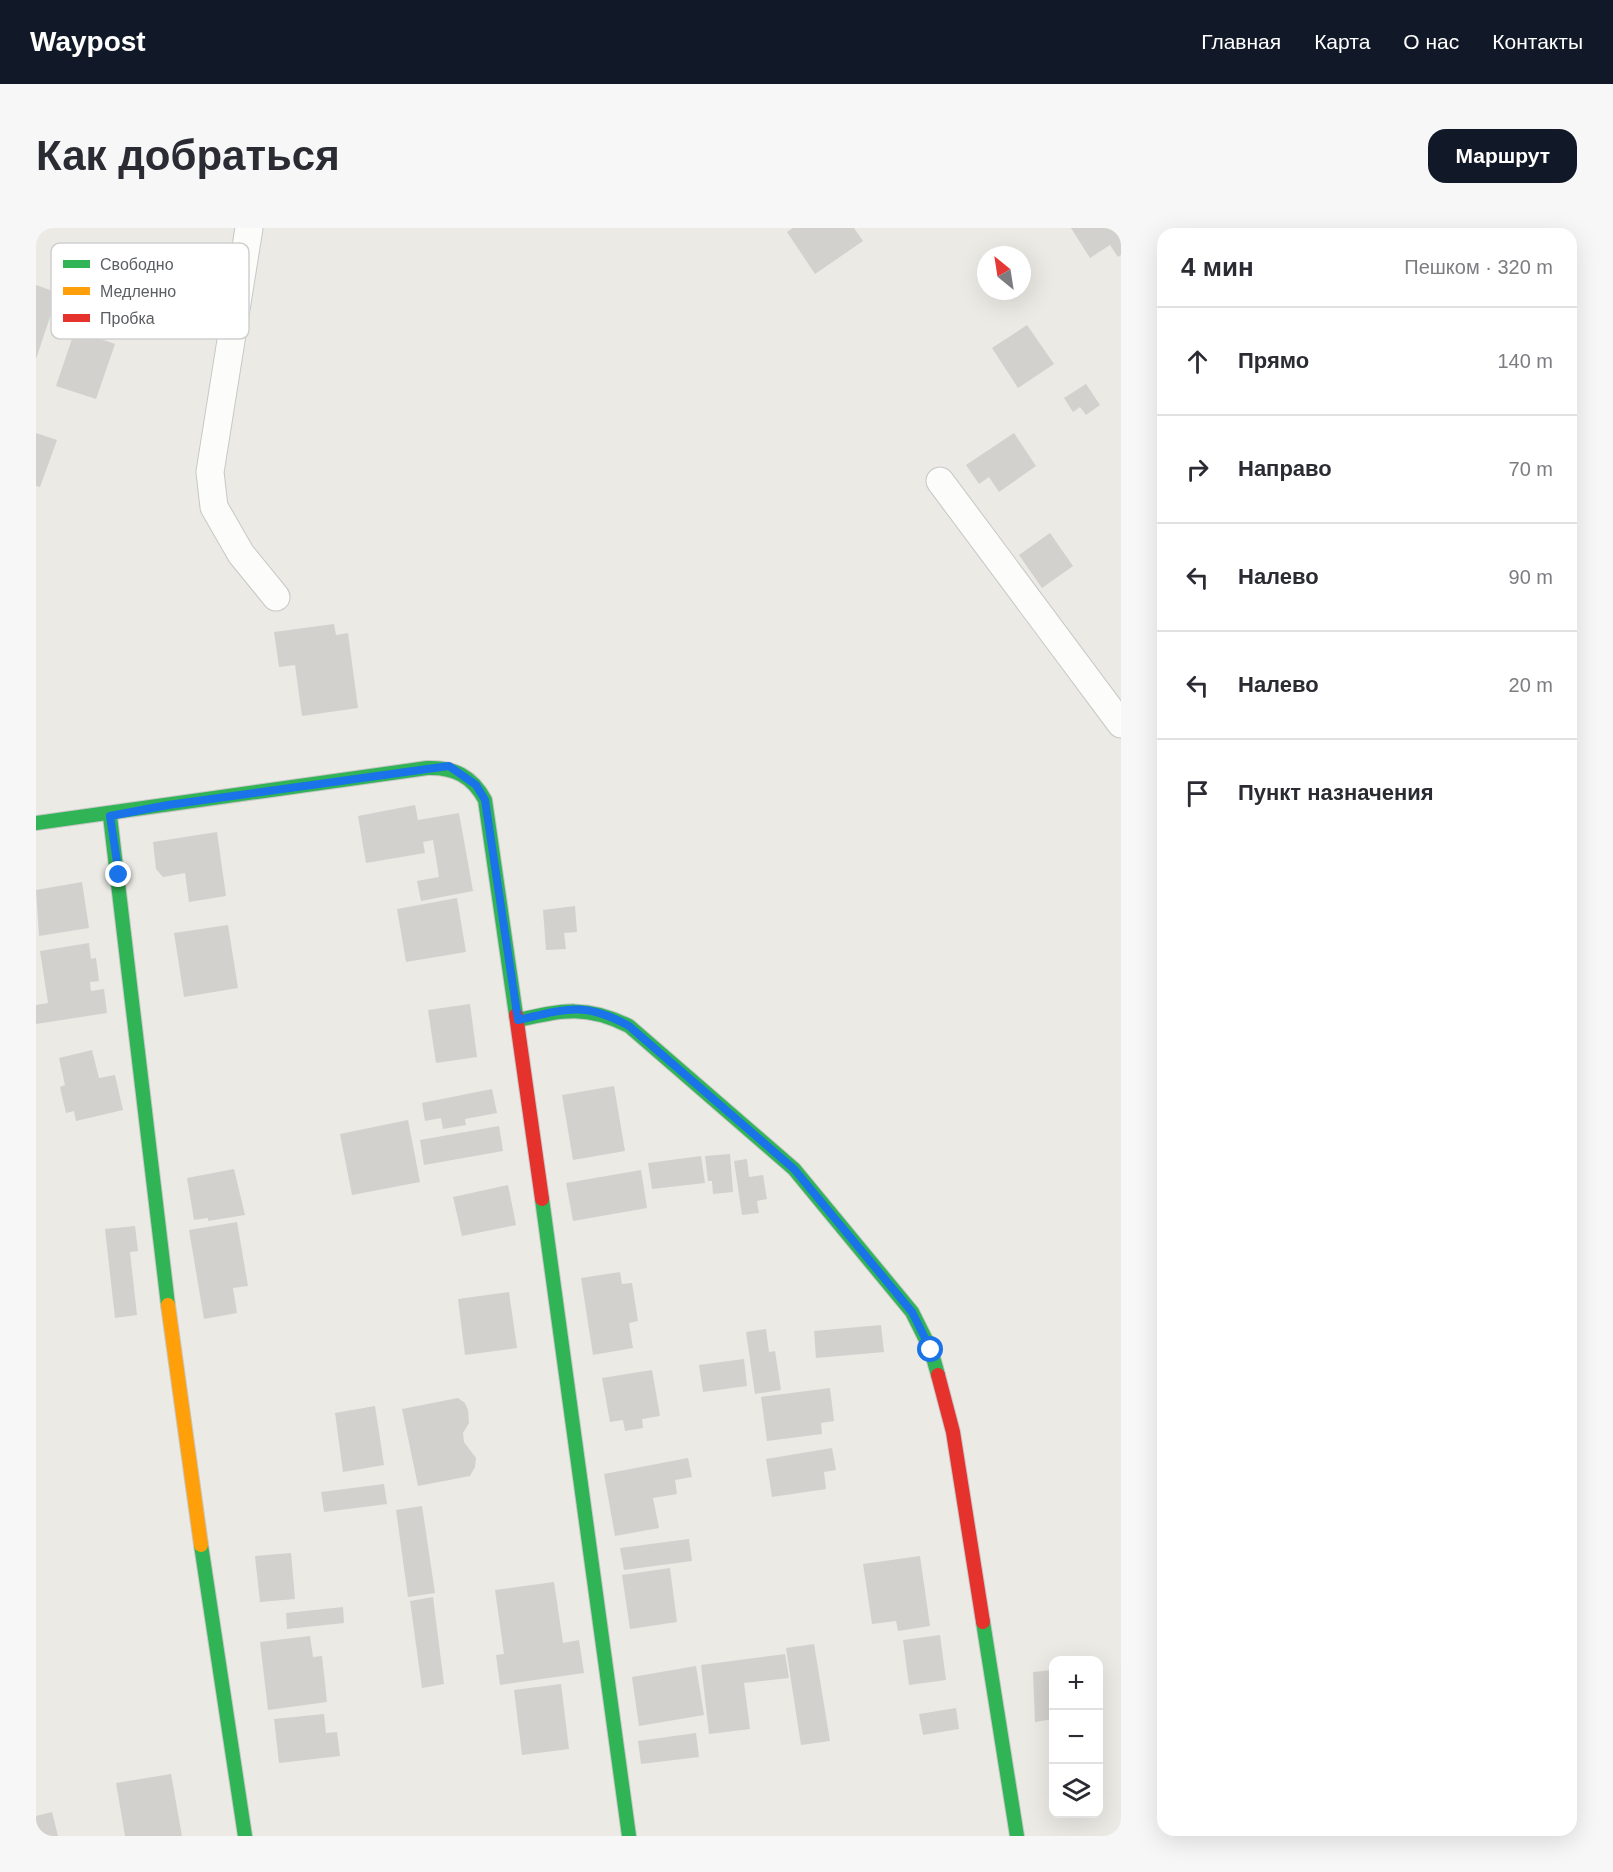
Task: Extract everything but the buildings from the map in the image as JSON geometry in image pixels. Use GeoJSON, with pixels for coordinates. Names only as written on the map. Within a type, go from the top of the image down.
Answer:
{"type":"FeatureCollection","features":[{"type":"Feature","properties":{"kind":"street"},"geometry":{"type":"LineString","coordinates":[[247,243],[249,228]]}},
{"type":"Feature","properties":{"kind":"street"},"geometry":{"type":"LineString","coordinates":[[231,339],[210,472],[214,507],[241,554],[276,597]]}},
{"type":"Feature","properties":{"kind":"street"},"geometry":{"type":"LineString","coordinates":[[940,481],[1121,724]]}},
{"type":"Feature","properties":{"kind":"street"},"geometry":{"type":"LineString","coordinates":[[36,823],[110,816],[168,805],[449,766],[476,785],[485,800],[518,1020],[629,1836]]}},
{"type":"Feature","properties":{"kind":"street"},"geometry":{"type":"LineString","coordinates":[[110,816],[119,875],[140,1076],[177,1382],[244,1836]]}},
{"type":"Feature","properties":{"kind":"street"},"geometry":{"type":"LineString","coordinates":[[518,1020],[570,1008],[605,1012],[629,1026],[794,1169],[912,1312],[931,1350],[953,1432],[1017,1836]]}},
{"type":"Feature","properties":{"kind":"traffic: fast"},"geometry":{"type":"LineString","coordinates":[[36,823],[427,768],[454,771],[468,779],[485,800],[516,1015]]}},
{"type":"Feature","properties":{"kind":"traffic: fast"},"geometry":{"type":"LineString","coordinates":[[110,816],[168,1305]]}},
{"type":"Feature","properties":{"kind":"traffic: fast"},"geometry":{"type":"LineString","coordinates":[[518,1020],[575,1011],[600,1015],[629,1026],[794,1169],[912,1312],[931,1350],[938,1375]]}},
{"type":"Feature","properties":{"kind":"traffic: fast"},"geometry":{"type":"LineString","coordinates":[[542,1199],[629,1836]]}},
{"type":"Feature","properties":{"kind":"traffic: fast"},"geometry":{"type":"LineString","coordinates":[[201,1545],[245,1836]]}},
{"type":"Feature","properties":{"kind":"traffic: fast"},"geometry":{"type":"LineString","coordinates":[[983,1622],[1017,1836]]}},
{"type":"Feature","properties":{"kind":"traffic: slow"},"geometry":{"type":"LineString","coordinates":[[168,1305],[201,1545]]}},
{"type":"Feature","properties":{"kind":"traffic: jam"},"geometry":{"type":"LineString","coordinates":[[516,1015],[542,1199]]}},
{"type":"Feature","properties":{"kind":"traffic: jam"},"geometry":{"type":"LineString","coordinates":[[938,1375],[953,1432],[983,1622]]}},
{"type":"Feature","properties":{"kind":"route"},"geometry":{"type":"LineString","coordinates":[[119,875],[110,816],[168,805],[449,766],[470,779],[485,800],[518,1020],[570,1008],[605,1012],[629,1026],[794,1169],[912,1312],[931,1350]]}}]}
